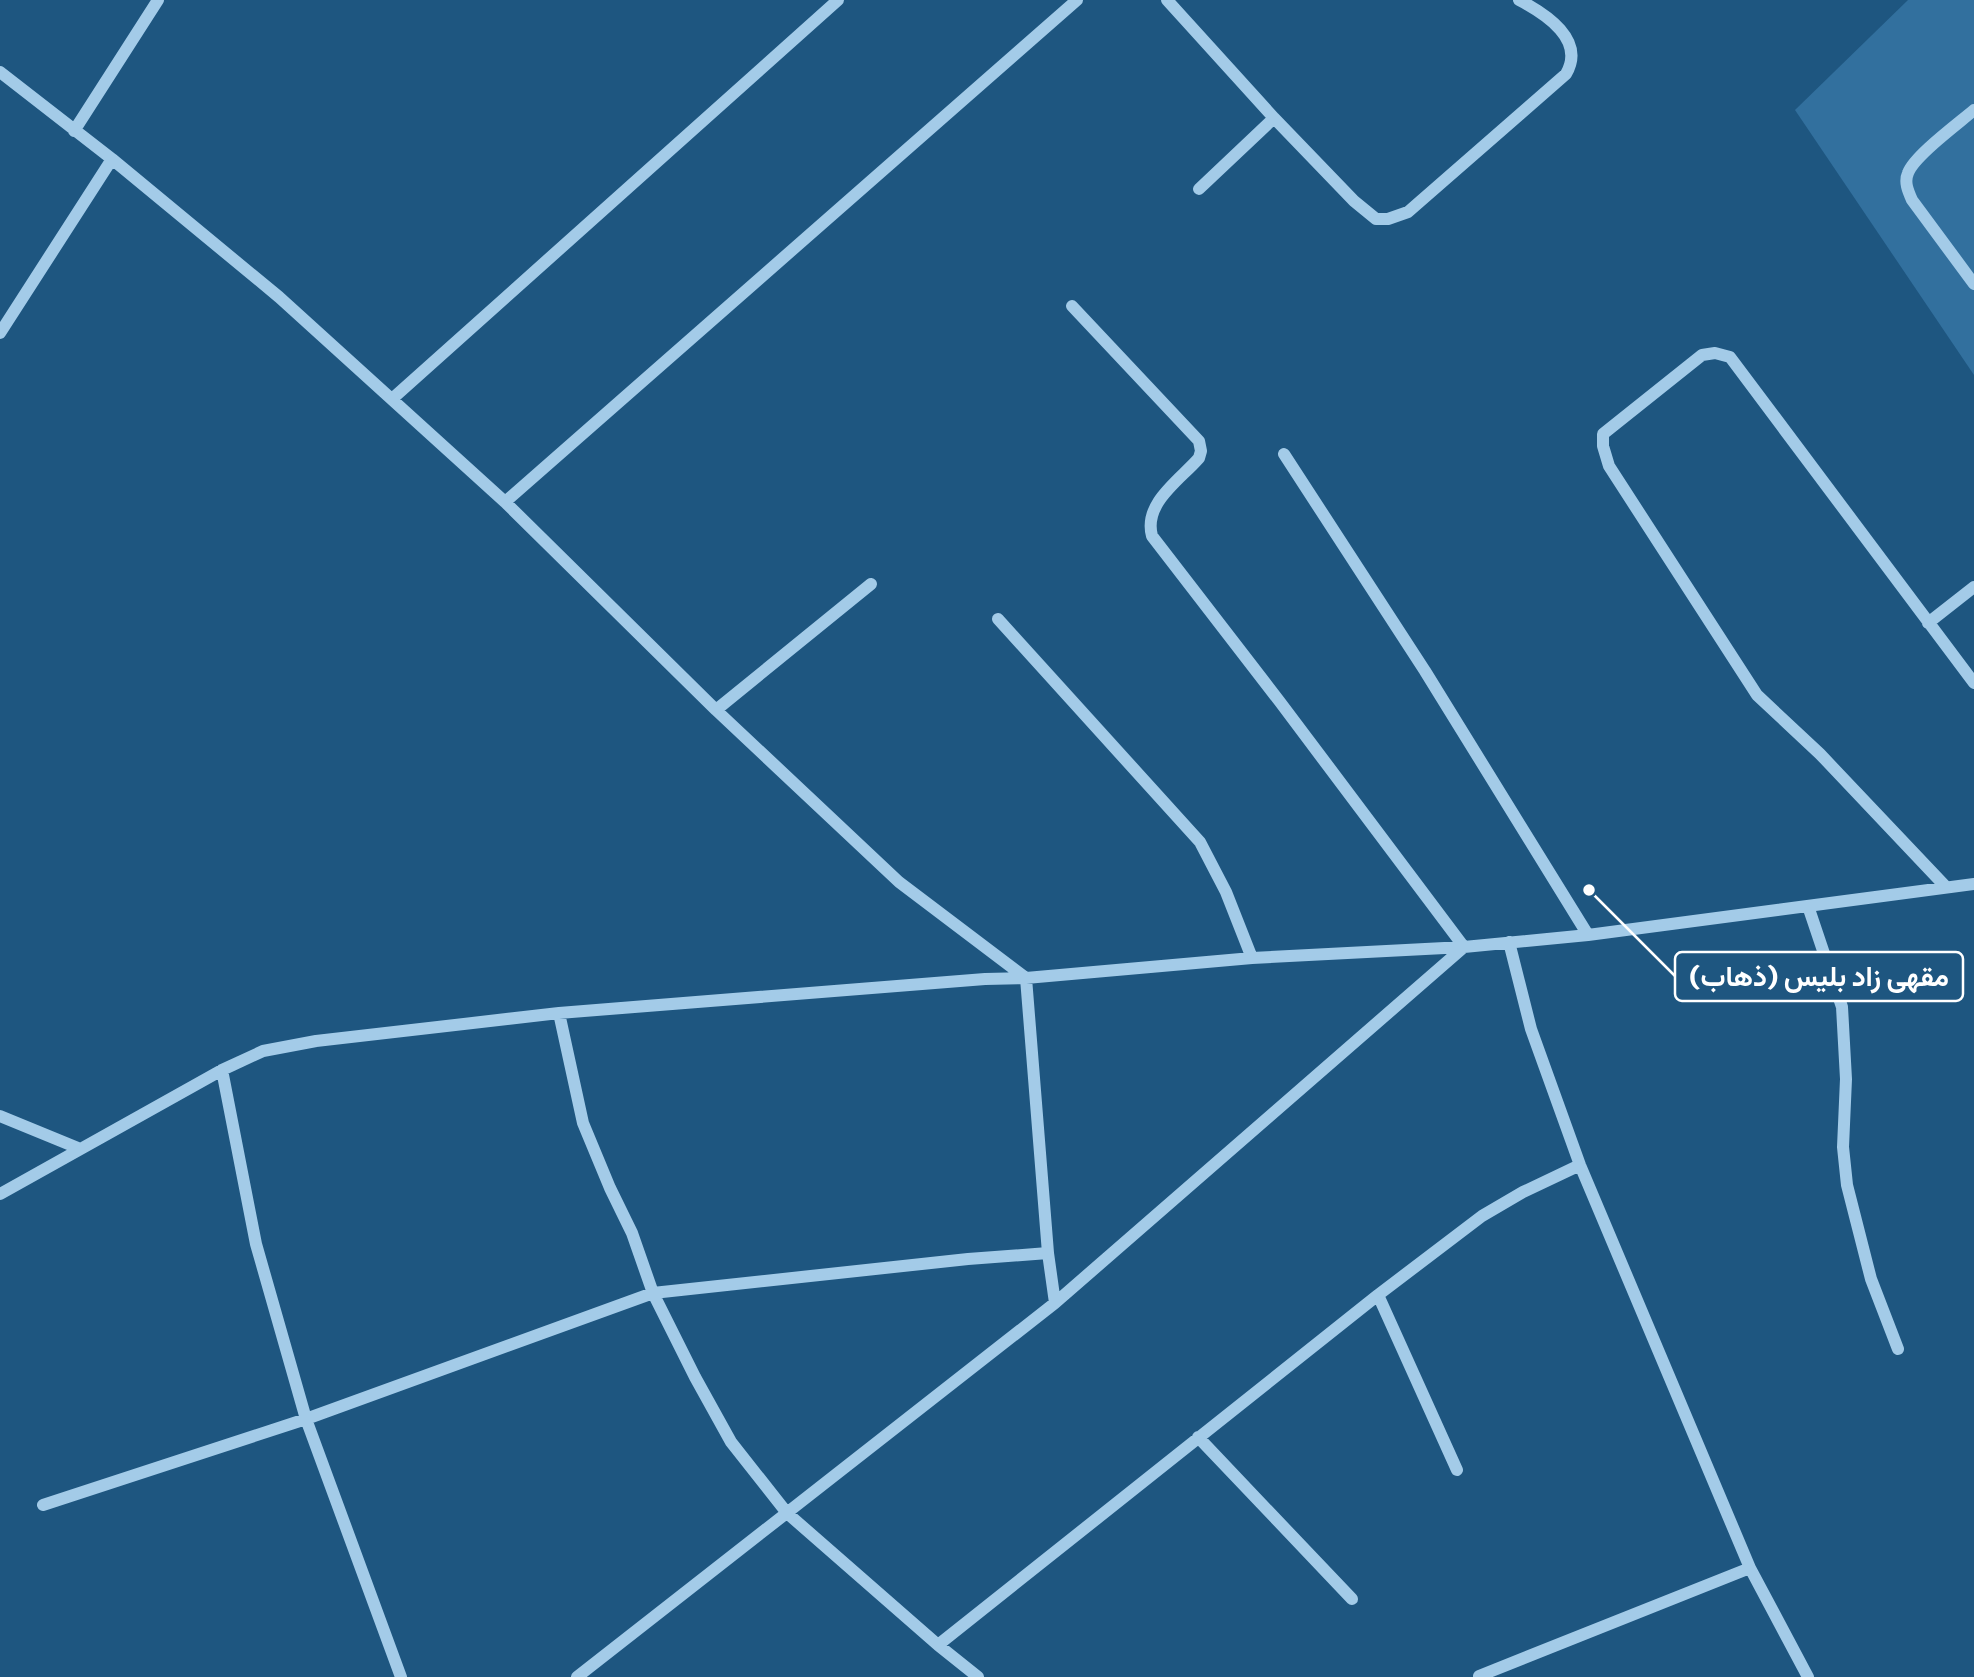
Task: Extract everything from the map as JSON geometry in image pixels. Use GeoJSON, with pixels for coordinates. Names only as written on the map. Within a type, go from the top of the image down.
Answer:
{"type":"FeatureCollection","features":[{"type":"Feature","properties":{"kind":"street"},"geometry":{"type":"LineString","coordinates":[[74,131],[158,0]]}},
{"type":"Feature","properties":{"kind":"street"},"geometry":{"type":"LineString","coordinates":[[392,399],[838,0]]}},
{"type":"Feature","properties":{"kind":"street"},"geometry":{"type":"LineString","coordinates":[[505,502],[1077,0]]}},
{"type":"Feature","properties":{"kind":"street"},"geometry":{"type":"LineString","coordinates":[[1167,0],[1274,118],[1354,201],[1376,219],[1388,219],[1408,212],[1566,74],[1573,63],[1571,46],[1562,32],[1543,13],[1519,0]]}},
{"type":"Feature","properties":{"kind":"street"},"geometry":{"type":"LineString","coordinates":[[0,72],[279,297],[505,502],[716,710],[899,882],[1026,978],[1048,1254],[1055,1303]]}},
{"type":"Feature","properties":{"kind":"street"},"geometry":{"type":"LineString","coordinates":[[1974,110],[1915,161],[1907,173],[1906,188],[1974,284]]}},
{"type":"Feature","properties":{"kind":"street"},"geometry":{"type":"LineString","coordinates":[[1199,190],[1274,118]]}},
{"type":"Feature","properties":{"kind":"street"},"geometry":{"type":"LineString","coordinates":[[0,333],[111,159]]}},
{"type":"Feature","properties":{"kind":"street"},"geometry":{"type":"LineString","coordinates":[[1072,306],[1199,441],[1199,458],[1161,496],[1149,527],[1152,536],[1464,947]]}},
{"type":"Feature","properties":{"kind":"street"},"geometry":{"type":"LineString","coordinates":[[1946,887],[1820,754],[1757,695],[1609,466],[1603,446],[1603,434],[1702,355],[1715,353],[1730,357],[1974,683]]}},
{"type":"Feature","properties":{"kind":"street"},"geometry":{"type":"LineString","coordinates":[[1284,454],[1425,671],[1588,934]]}},
{"type":"Feature","properties":{"kind":"street"},"geometry":{"type":"LineString","coordinates":[[716,710],[871,584]]}},
{"type":"Feature","properties":{"kind":"street"},"geometry":{"type":"LineString","coordinates":[[1928,623],[1974,587]]}},
{"type":"Feature","properties":{"kind":"street"},"geometry":{"type":"LineString","coordinates":[[998,619],[1200,842],[1226,892],[1252,958]]}},
{"type":"Feature","properties":{"kind":"street"},"geometry":{"type":"LineString","coordinates":[[0,1194],[78,1148],[222,1070],[263,1051],[316,1041],[559,1013],[1252,958],[1464,947],[1588,934],[1974,884]]}},
{"type":"Feature","properties":{"kind":"street"},"geometry":{"type":"LineString","coordinates":[[1808,906],[1842,1007],[1846,1079],[1843,1147],[1847,1185],[1871,1279],[1898,1349]]}},
{"type":"Feature","properties":{"kind":"street"},"geometry":{"type":"LineString","coordinates":[[1509,942],[1531,1029],[1580,1165],[1750,1568],[1808,1677]]}},
{"type":"Feature","properties":{"kind":"street"},"geometry":{"type":"LineString","coordinates":[[577,1677],[1055,1303],[1464,947]]}},
{"type":"Feature","properties":{"kind":"street"},"geometry":{"type":"LineString","coordinates":[[559,1013],[583,1123],[632,1233],[653,1293],[731,1442],[788,1513],[978,1677]]}},
{"type":"Feature","properties":{"kind":"street"},"geometry":{"type":"LineString","coordinates":[[222,1070],[256,1244],[306,1419],[401,1677]]}},
{"type":"Feature","properties":{"kind":"street"},"geometry":{"type":"LineString","coordinates":[[0,1116],[78,1148]]}},
{"type":"Feature","properties":{"kind":"street"},"geometry":{"type":"LineString","coordinates":[[938,1645],[1378,1295],[1482,1216],[1522,1192],[1580,1165]]}},
{"type":"Feature","properties":{"kind":"street"},"geometry":{"type":"LineString","coordinates":[[43,1505],[306,1419],[653,1293],[968,1259],[1048,1254]]}},
{"type":"Feature","properties":{"kind":"street"},"geometry":{"type":"LineString","coordinates":[[1378,1295],[1457,1470]]}},
{"type":"Feature","properties":{"kind":"street"},"geometry":{"type":"LineString","coordinates":[[1198,1437],[1352,1599]]}},
{"type":"Feature","properties":{"kind":"street"},"geometry":{"type":"LineString","coordinates":[[1479,1676],[1750,1568]]}},
{"type":"Feature","properties":{"kind":"shaded area"},"geometry":{"type":"Polygon","coordinates":[[[1908,0],[1974,0],[1974,375],[1795,110],[1908,0]]]}},
{"type":"Feature","properties":{"kind":"place","name":"مقهى زاد بليس (ذهاب)"},"geometry":{"type":"Point","coordinates":[1589,890]}}]}
